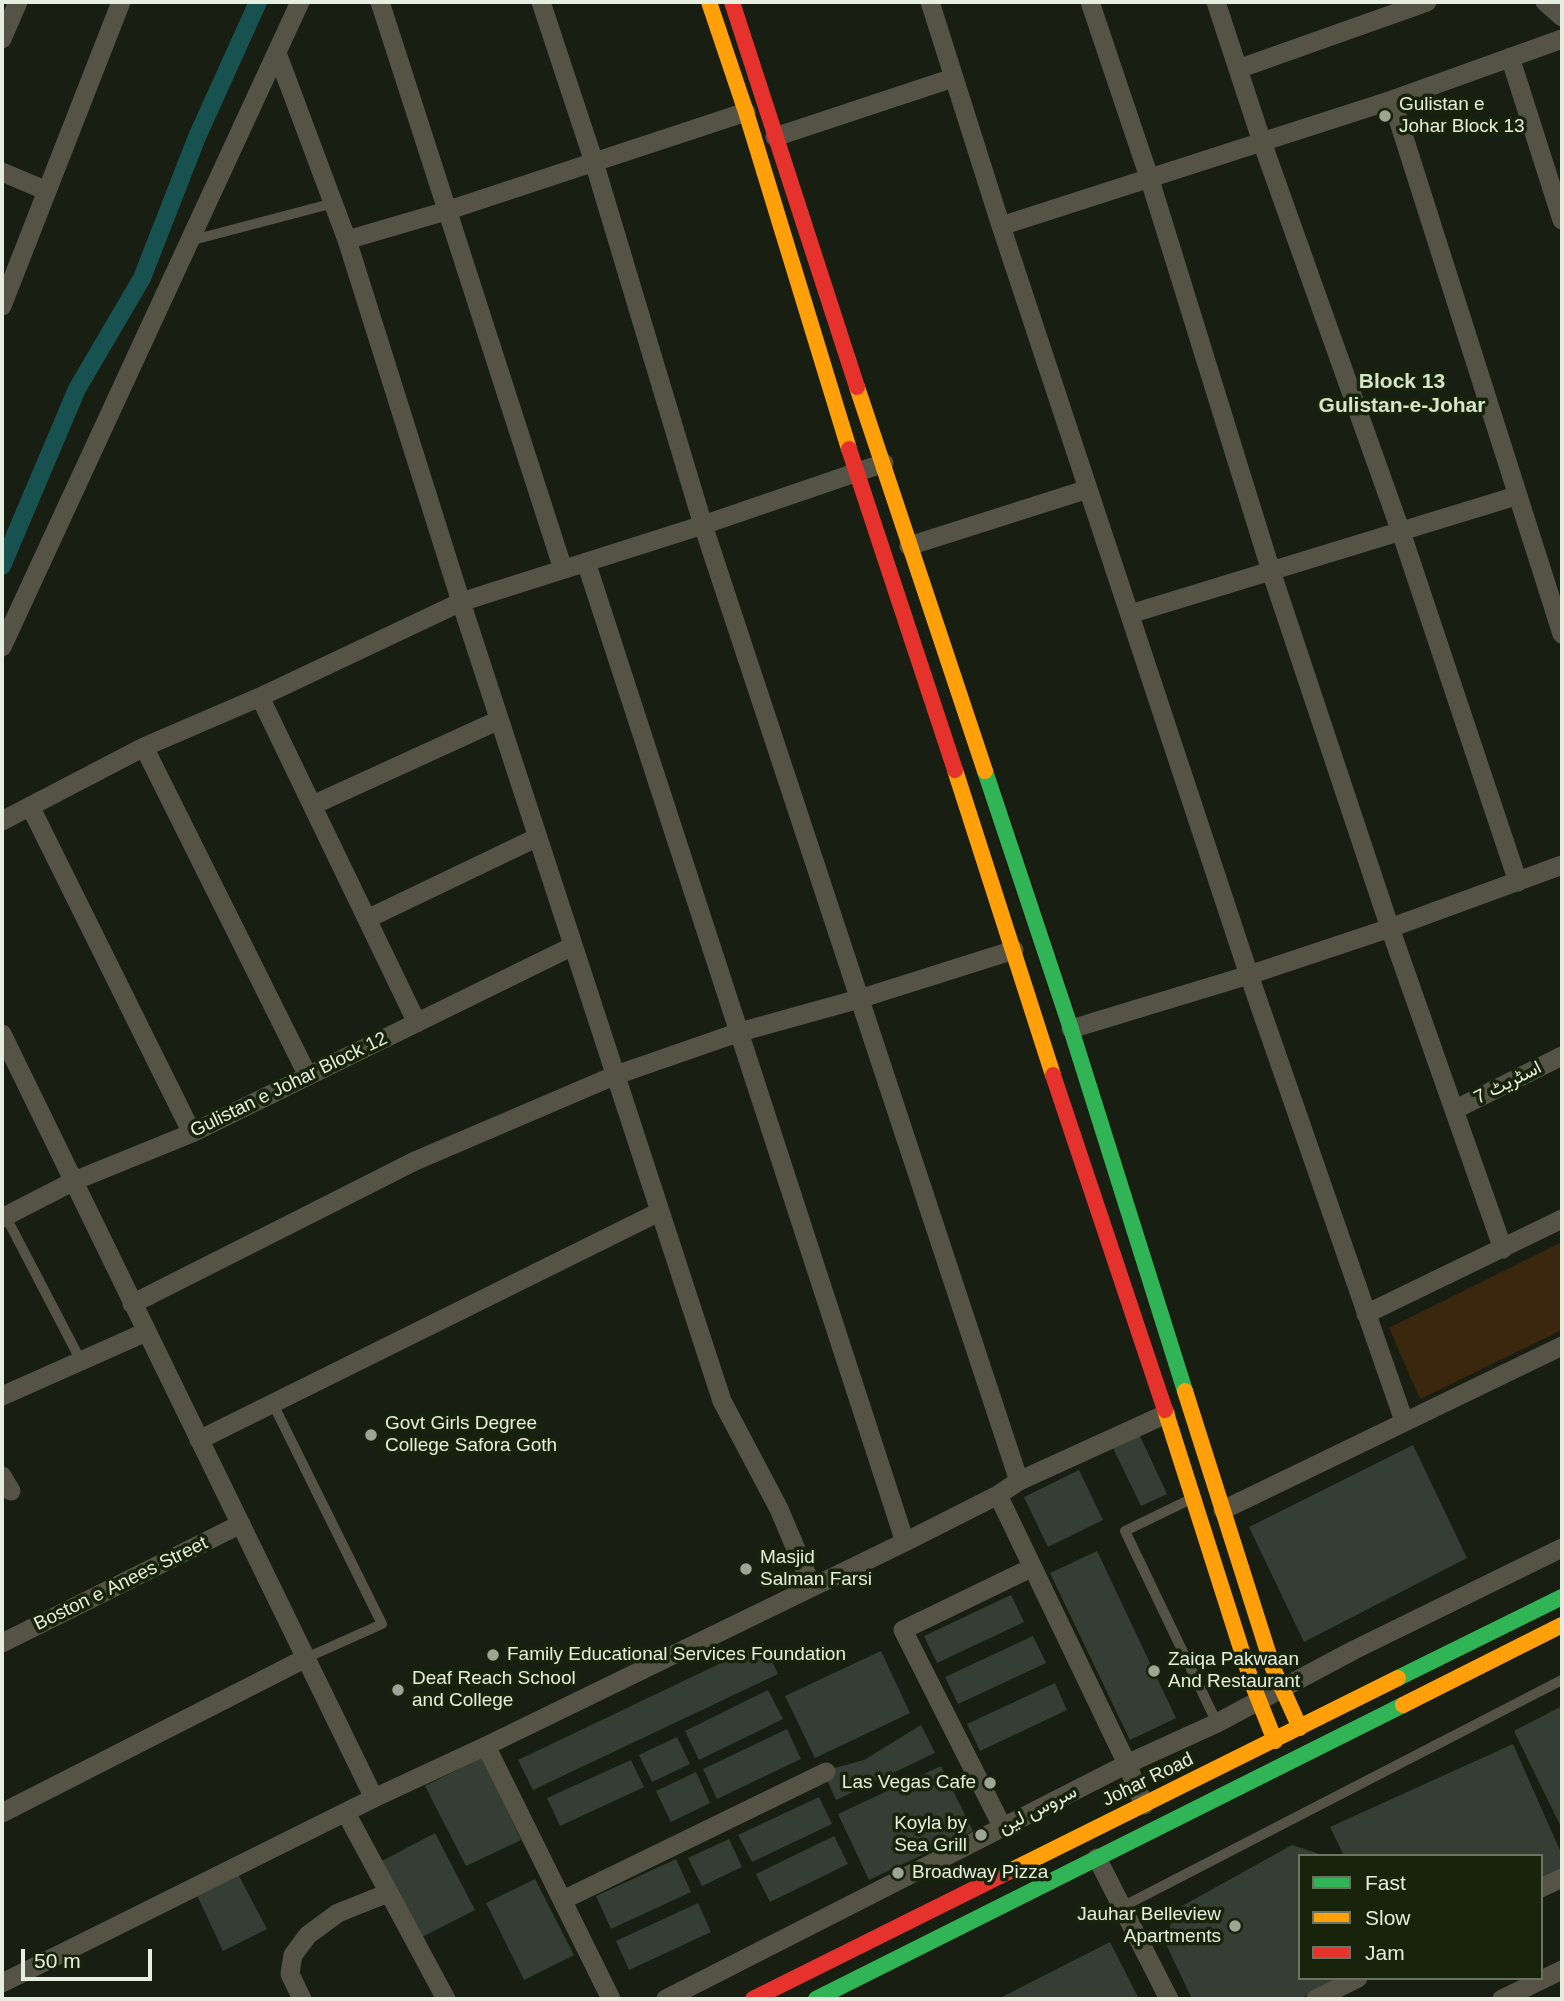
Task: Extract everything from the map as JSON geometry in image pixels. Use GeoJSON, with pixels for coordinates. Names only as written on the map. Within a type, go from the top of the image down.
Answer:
{"type":"FeatureCollection","features":[{"type":"Feature","properties":{"kind":"street"},"geometry":{"type":"LineString","coordinates":[[2,39],[18,2]]}},
{"type":"Feature","properties":{"kind":"street"},"geometry":{"type":"LineString","coordinates":[[2,306],[121,2]]}},
{"type":"Feature","properties":{"kind":"street"},"geometry":{"type":"LineString","coordinates":[[2,647],[300,2]]}},
{"type":"Feature","properties":{"kind":"street"},"geometry":{"type":"LineString","coordinates":[[380,2],[563,569]]}},
{"type":"Feature","properties":{"kind":"street"},"geometry":{"type":"LineString","coordinates":[[541,2],[594,162],[703,525],[1019,1481]]}},
{"type":"Feature","properties":{"kind":"street"},"geometry":{"type":"LineString","coordinates":[[732,2],[909,545],[1071,1029],[1273,1668],[1300,1728]]}},
{"type":"Feature","properties":{"kind":"street"},"geometry":{"type":"LineString","coordinates":[[930,2],[1001,226],[1249,975],[1404,1421]]}},
{"type":"Feature","properties":{"kind":"street"},"geometry":{"type":"LineString","coordinates":[[1090,2],[1149,177],[1271,571],[1390,928],[1503,1249]]}},
{"type":"Feature","properties":{"kind":"street"},"geometry":{"type":"LineString","coordinates":[[1216,2],[1262,142],[1401,532],[1518,882]]}},
{"type":"Feature","properties":{"kind":"street"},"geometry":{"type":"LineString","coordinates":[[1238,69],[1427,2]]}},
{"type":"Feature","properties":{"kind":"street"},"geometry":{"type":"LineString","coordinates":[[1545,2],[1562,18]]}},
{"type":"Feature","properties":{"kind":"street"},"geometry":{"type":"LineString","coordinates":[[714,3],[856,472],[1258,1699],[1275,1741]]}},
{"type":"Feature","properties":{"kind":"street"},"geometry":{"type":"LineString","coordinates":[[1001,226],[1392,100],[1562,39]]}},
{"type":"Feature","properties":{"kind":"street"},"geometry":{"type":"LineString","coordinates":[[276,53],[347,240],[499,720],[723,1401],[779,1509],[812,1587]]}},
{"type":"Feature","properties":{"kind":"street"},"geometry":{"type":"LineString","coordinates":[[1510,57],[1562,220]]}},
{"type":"Feature","properties":{"kind":"street"},"geometry":{"type":"LineString","coordinates":[[775,137],[953,78]]}},
{"type":"Feature","properties":{"kind":"street"},"geometry":{"type":"LineString","coordinates":[[1392,100],[1562,634]]}},
{"type":"Feature","properties":{"kind":"street"},"geometry":{"type":"LineString","coordinates":[[347,240],[446,211],[746,112]]}},
{"type":"Feature","properties":{"kind":"street"},"geometry":{"type":"LineString","coordinates":[[2,172],[47,191]]}},
{"type":"Feature","properties":{"kind":"street"},"geometry":{"type":"LineString","coordinates":[[2,821],[144,747],[260,697],[461,602],[703,525],[884,463]]}},
{"type":"Feature","properties":{"kind":"street"},"geometry":{"type":"LineString","coordinates":[[909,545],[1088,489]]}},
{"type":"Feature","properties":{"kind":"street"},"geometry":{"type":"LineString","coordinates":[[1130,614],[1516,496]]}},
{"type":"Feature","properties":{"kind":"street"},"geometry":{"type":"LineString","coordinates":[[586,562],[905,1542]]}},
{"type":"Feature","properties":{"kind":"street"},"geometry":{"type":"LineString","coordinates":[[260,697],[417,1023]]}},
{"type":"Feature","properties":{"kind":"street"},"geometry":{"type":"LineString","coordinates":[[313,805],[499,720]]}},
{"type":"Feature","properties":{"kind":"street"},"geometry":{"type":"LineString","coordinates":[[144,747],[308,1076]]}},
{"type":"Feature","properties":{"kind":"street"},"geometry":{"type":"LineString","coordinates":[[30,806],[192,1133]]}},
{"type":"Feature","properties":{"kind":"street"},"geometry":{"type":"LineString","coordinates":[[367,919],[538,837]]}},
{"type":"Feature","properties":{"kind":"street"},"geometry":{"type":"LineString","coordinates":[[985,859],[1011,850]]}},
{"type":"Feature","properties":{"kind":"street"},"geometry":{"type":"LineString","coordinates":[[1071,1029],[1249,975],[1390,928],[1562,865]]}},
{"type":"Feature","properties":{"kind":"street","name":"Gulistan e Johar Block 12"},"geometry":{"type":"LineString","coordinates":[[4,1217],[74,1181],[192,1133],[573,946]]}},
{"type":"Feature","properties":{"kind":"street"},"geometry":{"type":"LineString","coordinates":[[132,1304],[415,1161],[616,1075],[740,1032],[859,999],[1014,950]]}},
{"type":"Feature","properties":{"kind":"street"},"geometry":{"type":"LineString","coordinates":[[2,1034],[374,1798]]}},
{"type":"Feature","properties":{"kind":"street","name":"اسٹریٹ 7"},"geometry":{"type":"LineString","coordinates":[[1454,1110],[1562,1056]]}},
{"type":"Feature","properties":{"kind":"street"},"geometry":{"type":"LineString","coordinates":[[199,1440],[659,1212]]}},
{"type":"Feature","properties":{"kind":"street"},"geometry":{"type":"LineString","coordinates":[[1366,1314],[1562,1219]]}},
{"type":"Feature","properties":{"kind":"street"},"geometry":{"type":"LineString","coordinates":[[2,1396],[146,1332]]}},
{"type":"Feature","properties":{"kind":"street"},"geometry":{"type":"LineString","coordinates":[[1223,1510],[1562,1346]]}},
{"type":"Feature","properties":{"kind":"street"},"geometry":{"type":"LineString","coordinates":[[2,1983],[374,1798],[905,1542],[998,1495],[1019,1481],[1166,1414]]}},
{"type":"Feature","properties":{"kind":"street"},"geometry":{"type":"LineString","coordinates":[[998,1495],[1144,1805]]}},
{"type":"Feature","properties":{"kind":"street","name":"Boston e Anees Street"},"geometry":{"type":"LineString","coordinates":[[2,1643],[240,1524]]}},
{"type":"Feature","properties":{"kind":"street","name":"سروس لین"},"geometry":{"type":"LineString","coordinates":[[666,1999],[1127,1764],[1217,1723],[1258,1699],[1562,1548]]}},
{"type":"Feature","properties":{"kind":"street"},"geometry":{"type":"LineString","coordinates":[[1003,1828],[903,1630],[1031,1568]]}},
{"type":"Feature","properties":{"kind":"street","name":"Johar Road"},"geometry":{"type":"LineString","coordinates":[[753,1999],[1562,1597]]}},
{"type":"Feature","properties":{"kind":"street"},"geometry":{"type":"LineString","coordinates":[[816,1999],[1562,1626]]}},
{"type":"Feature","properties":{"kind":"street"},"geometry":{"type":"LineString","coordinates":[[2,1813],[306,1658]]}},
{"type":"Feature","properties":{"kind":"street"},"geometry":{"type":"LineString","coordinates":[[486,1746],[611,1999]]}},
{"type":"Feature","properties":{"kind":"street"},"geometry":{"type":"LineString","coordinates":[[563,1900],[827,1772]]}},
{"type":"Feature","properties":{"kind":"street"},"geometry":{"type":"LineString","coordinates":[[346,1813],[446,1999]]}},
{"type":"Feature","properties":{"kind":"street"},"geometry":{"type":"LineString","coordinates":[[1097,1858],[1170,1999]]}},
{"type":"Feature","properties":{"kind":"street"},"geometry":{"type":"LineString","coordinates":[[1543,1887],[1562,1878]]}},
{"type":"Feature","properties":{"kind":"street"},"geometry":{"type":"LineString","coordinates":[[302,1999],[290,1974],[293,1955],[308,1935],[338,1913],[388,1892]]}},
{"type":"Feature","properties":{"kind":"street"},"geometry":{"type":"LineString","coordinates":[[1543,1979],[1562,1970]]}},
{"type":"Feature","properties":{"kind":"street"},"geometry":{"type":"LineString","coordinates":[[1316,1999],[1354,1980]]}},
{"type":"Feature","properties":{"kind":"street"},"geometry":{"type":"LineString","coordinates":[[1503,1999],[1542,1980]]}},
{"type":"Feature","properties":{"kind":"lane"},"geometry":{"type":"LineString","coordinates":[[189,241],[334,203]]}},
{"type":"Feature","properties":{"kind":"lane"},"geometry":{"type":"LineString","coordinates":[[4,1217],[81,1361]]}},
{"type":"Feature","properties":{"kind":"lane"},"geometry":{"type":"LineString","coordinates":[[274,1404],[382,1624],[306,1658]]}},
{"type":"Feature","properties":{"kind":"lane"},"geometry":{"type":"LineString","coordinates":[[1193,1498],[1125,1531],[1217,1723]]}},
{"type":"Feature","properties":{"kind":"lane"},"geometry":{"type":"LineString","coordinates":[[1122,1907],[1562,1681]]}},
{"type":"Feature","properties":{"kind":"shaded area"},"geometry":{"type":"Polygon","coordinates":[[[1562,1242],[1562,1330],[1420,1399],[1389,1328],[1562,1242]]]}},
{"type":"Feature","properties":{"kind":"building"},"geometry":{"type":"Polygon","coordinates":[[[1139,1434],[1167,1494],[1141,1506],[1112,1446],[1139,1434]]]}},
{"type":"Feature","properties":{"kind":"building"},"geometry":{"type":"Polygon","coordinates":[[[1413,1445],[1467,1558],[1304,1642],[1249,1527],[1413,1445]]]}},
{"type":"Feature","properties":{"kind":"building"},"geometry":{"type":"Polygon","coordinates":[[[1079,1470],[1103,1520],[1048,1547],[1024,1497],[1079,1470]]]}},
{"type":"Feature","properties":{"kind":"building"},"geometry":{"type":"Polygon","coordinates":[[[1097,1551],[1176,1718],[1130,1740],[1050,1573],[1097,1551]]]}},
{"type":"Feature","properties":{"kind":"building"},"geometry":{"type":"Polygon","coordinates":[[[1011,1595],[1024,1622],[937,1663],[924,1636],[1011,1595]]]}},
{"type":"Feature","properties":{"kind":"building"},"geometry":{"type":"Polygon","coordinates":[[[1033,1636],[1046,1663],[958,1704],[945,1677],[1033,1636]]]}},
{"type":"Feature","properties":{"kind":"building"},"geometry":{"type":"Polygon","coordinates":[[[763,1643],[778,1674],[533,1790],[518,1760],[763,1643]]]}},
{"type":"Feature","properties":{"kind":"building"},"geometry":{"type":"Polygon","coordinates":[[[881,1651],[910,1713],[815,1758],[785,1696],[881,1651]]]}},
{"type":"Feature","properties":{"kind":"building"},"geometry":{"type":"Polygon","coordinates":[[[1055,1683],[1067,1710],[980,1751],[967,1724],[1055,1683]]]}},
{"type":"Feature","properties":{"kind":"building"},"geometry":{"type":"Polygon","coordinates":[[[768,1690],[783,1719],[699,1760],[685,1731],[768,1690]]]}},
{"type":"Feature","properties":{"kind":"building"},"geometry":{"type":"Polygon","coordinates":[[[1562,1706],[1562,1829],[1514,1731],[1562,1706]]]}},
{"type":"Feature","properties":{"kind":"building"},"geometry":{"type":"Polygon","coordinates":[[[921,1725],[935,1753],[836,1800],[823,1771],[864,1760],[921,1725]]]}},
{"type":"Feature","properties":{"kind":"building"},"geometry":{"type":"Polygon","coordinates":[[[787,1729],[801,1759],[717,1799],[703,1769],[787,1729]]]}},
{"type":"Feature","properties":{"kind":"building"},"geometry":{"type":"Polygon","coordinates":[[[677,1737],[690,1764],[652,1782],[639,1755],[677,1737]]]}},
{"type":"Feature","properties":{"kind":"building"},"geometry":{"type":"Polygon","coordinates":[[[1513,1744],[1562,1855],[1562,1869],[1543,1878],[1543,1854],[1343,1854],[1330,1827],[1513,1744]]]}},
{"type":"Feature","properties":{"kind":"building"},"geometry":{"type":"Polygon","coordinates":[[[483,1757],[521,1840],[466,1866],[425,1786],[483,1757]]]}},
{"type":"Feature","properties":{"kind":"building"},"geometry":{"type":"Polygon","coordinates":[[[631,1760],[644,1787],[560,1826],[547,1798],[631,1760]]]}},
{"type":"Feature","properties":{"kind":"building"},"geometry":{"type":"Polygon","coordinates":[[[941,1766],[973,1831],[869,1880],[838,1814],[941,1766]]]}},
{"type":"Feature","properties":{"kind":"building"},"geometry":{"type":"Polygon","coordinates":[[[696,1772],[710,1803],[671,1822],[656,1791],[696,1772]]]}},
{"type":"Feature","properties":{"kind":"building"},"geometry":{"type":"Polygon","coordinates":[[[819,1797],[832,1824],[752,1862],[738,1835],[819,1797]]]}},
{"type":"Feature","properties":{"kind":"building"},"geometry":{"type":"Polygon","coordinates":[[[435,1833],[475,1910],[420,1938],[380,1862],[435,1833]]]}},
{"type":"Feature","properties":{"kind":"building"},"geometry":{"type":"Polygon","coordinates":[[[834,1836],[848,1864],[770,1902],[756,1874],[834,1836]]]}},
{"type":"Feature","properties":{"kind":"building"},"geometry":{"type":"Polygon","coordinates":[[[729,1839],[742,1867],[702,1886],[688,1858],[729,1839]]]}},
{"type":"Feature","properties":{"kind":"building","name":"Jauhar Belleview Apartments"},"geometry":{"type":"Polygon","coordinates":[[[1292,1845],[1320,1854],[1298,1854],[1298,1980],[1339,1980],[1300,1999],[1192,1999],[1165,1942],[1175,1910],[1292,1845]]]}},
{"type":"Feature","properties":{"kind":"building"},"geometry":{"type":"Polygon","coordinates":[[[676,1859],[691,1892],[611,1929],[596,1896],[676,1859]]]}},
{"type":"Feature","properties":{"kind":"building"},"geometry":{"type":"Polygon","coordinates":[[[238,1874],[267,1929],[223,1951],[196,1893],[238,1874]]]}},
{"type":"Feature","properties":{"kind":"building"},"geometry":{"type":"Polygon","coordinates":[[[535,1879],[574,1955],[524,1980],[486,1903],[535,1879]]]}},
{"type":"Feature","properties":{"kind":"building"},"geometry":{"type":"Polygon","coordinates":[[[698,1903],[711,1932],[629,1970],[616,1941],[698,1903]]]}},
{"type":"Feature","properties":{"kind":"building"},"geometry":{"type":"Polygon","coordinates":[[[1110,1942],[1139,1999],[998,1999],[1110,1942]]]}},
{"type":"Feature","properties":{"kind":"waterway"},"geometry":{"type":"LineString","coordinates":[[2,566],[77,389],[142,278],[197,137],[258,2]]}},
{"type":"Feature","properties":{"kind":"traffic: fast"},"geometry":{"type":"LineString","coordinates":[[985,771],[1071,1029],[1185,1391]]}},
{"type":"Feature","properties":{"kind":"traffic: fast"},"geometry":{"type":"LineString","coordinates":[[1398,1678],[1562,1597]]}},
{"type":"Feature","properties":{"kind":"traffic: fast"},"geometry":{"type":"LineString","coordinates":[[816,1999],[1403,1705]]}},
{"type":"Feature","properties":{"kind":"traffic: slow"},"geometry":{"type":"LineString","coordinates":[[709,2],[746,112],[849,449]]}},
{"type":"Feature","properties":{"kind":"traffic: slow"},"geometry":{"type":"LineString","coordinates":[[857,387],[985,771]]}},
{"type":"Feature","properties":{"kind":"traffic: slow"},"geometry":{"type":"LineString","coordinates":[[955,770],[1053,1075]]}},
{"type":"Feature","properties":{"kind":"traffic: slow"},"geometry":{"type":"LineString","coordinates":[[1185,1391],[1273,1668],[1300,1728]]}},
{"type":"Feature","properties":{"kind":"traffic: slow"},"geometry":{"type":"LineString","coordinates":[[1165,1410],[1252,1683],[1275,1741]]}},
{"type":"Feature","properties":{"kind":"traffic: slow"},"geometry":{"type":"LineString","coordinates":[[1403,1705],[1562,1625]]}},
{"type":"Feature","properties":{"kind":"traffic: slow"},"geometry":{"type":"LineString","coordinates":[[1008,1872],[1398,1678]]}},
{"type":"Feature","properties":{"kind":"traffic: jam"},"geometry":{"type":"LineString","coordinates":[[732,2],[857,387]]}},
{"type":"Feature","properties":{"kind":"traffic: jam"},"geometry":{"type":"LineString","coordinates":[[849,449],[955,770]]}},
{"type":"Feature","properties":{"kind":"traffic: jam"},"geometry":{"type":"LineString","coordinates":[[1053,1075],[1165,1410]]}},
{"type":"Feature","properties":{"kind":"traffic: jam"},"geometry":{"type":"LineString","coordinates":[[753,1999],[1008,1872]]}},
{"type":"Feature","properties":{"kind":"place","name":"Gulistan e Johar Block 13"},"geometry":{"type":"Point","coordinates":[1385,116]}},
{"type":"Feature","properties":{"kind":"place","name":"Govt Girls Degree College Safora Goth"},"geometry":{"type":"Point","coordinates":[371,1435]}},
{"type":"Feature","properties":{"kind":"place","name":"Masjid Salman Farsi"},"geometry":{"type":"Point","coordinates":[746,1569]}},
{"type":"Feature","properties":{"kind":"place","name":"Family Educational Services Foundation"},"geometry":{"type":"Point","coordinates":[493,1655]}},
{"type":"Feature","properties":{"kind":"place","name":"Zaiqa Pakwaan And Restaurant"},"geometry":{"type":"Point","coordinates":[1154,1671]}},
{"type":"Feature","properties":{"kind":"place","name":"Deaf Reach School and College"},"geometry":{"type":"Point","coordinates":[398,1690]}},
{"type":"Feature","properties":{"kind":"place","name":"Las Vegas Cafe"},"geometry":{"type":"Point","coordinates":[990,1783]}},
{"type":"Feature","properties":{"kind":"place","name":"Koyla by Sea Grill"},"geometry":{"type":"Point","coordinates":[981,1835]}},
{"type":"Feature","properties":{"kind":"place","name":"Broadway Pizza"},"geometry":{"type":"Point","coordinates":[898,1873]}},
{"type":"Feature","properties":{"kind":"place","name":"Jauhar Belleview Apartments"},"geometry":{"type":"Point","coordinates":[1235,1926]}},
{"type":"Feature","properties":{"kind":"district","name":"Block 13 Gulistan-e-Johar"},"geometry":{"type":"Point","coordinates":[1402,394]}}]}
